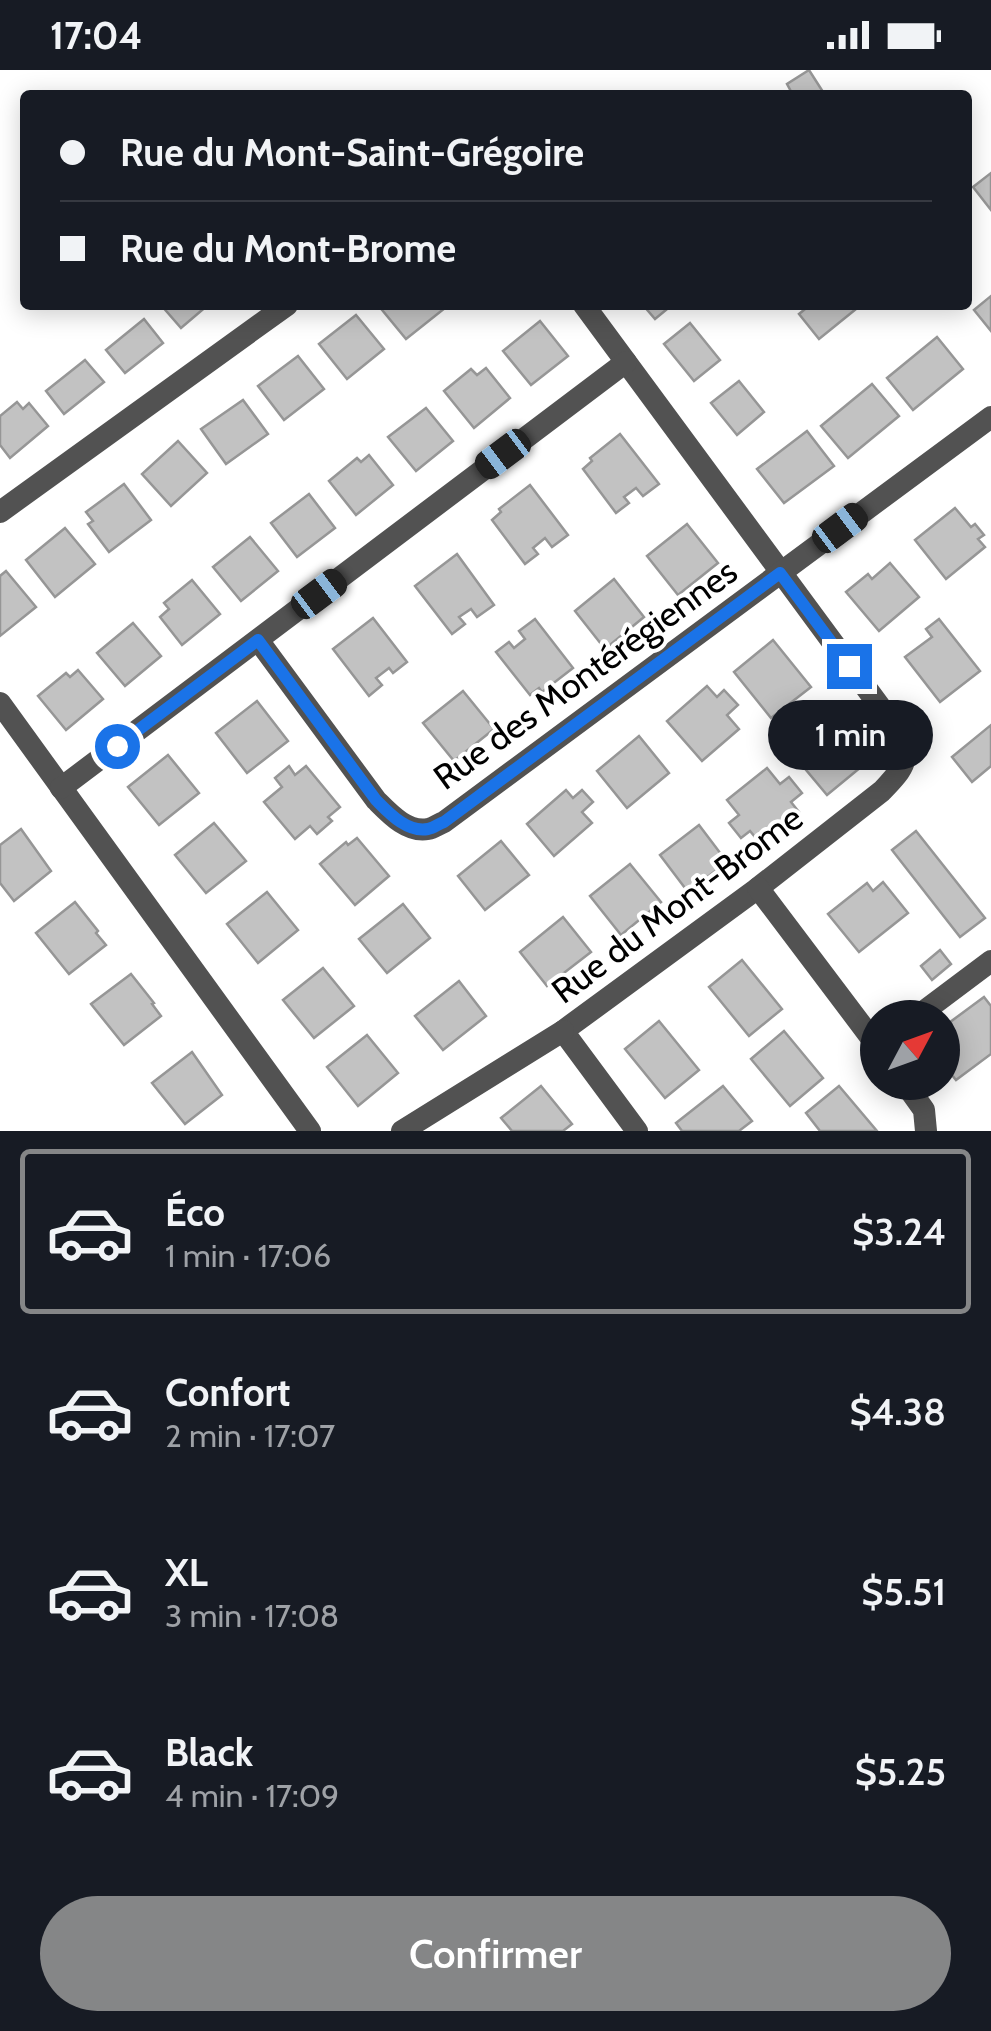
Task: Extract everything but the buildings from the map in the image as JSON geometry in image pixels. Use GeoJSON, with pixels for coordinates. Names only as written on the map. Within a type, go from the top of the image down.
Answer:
{"type":"FeatureCollection","features":[{"type":"Feature","properties":{"kind":"street"},"geometry":{"type":"LineString","coordinates":[[0,512],[280,310]]}},
{"type":"Feature","properties":{"kind":"street","name":"Rue du Mont-Brome"},"geometry":{"type":"LineString","coordinates":[[588,310],[894,728],[904,744],[906,758],[882,792],[563,1030],[638,1131]]}},
{"type":"Feature","properties":{"kind":"street"},"geometry":{"type":"LineString","coordinates":[[61,788],[626,362]]}},
{"type":"Feature","properties":{"kind":"street","name":"Rue des Montérégiennes"},"geometry":{"type":"LineString","coordinates":[[258,640],[376,800],[392,817],[426,830],[444,822],[991,417]]}},
{"type":"Feature","properties":{"kind":"street"},"geometry":{"type":"LineString","coordinates":[[0,703],[310,1131]]}},
{"type":"Feature","properties":{"kind":"street"},"geometry":{"type":"LineString","coordinates":[[758,888],[860,1023]]}},
{"type":"Feature","properties":{"kind":"street"},"geometry":{"type":"LineString","coordinates":[[939,1000],[991,961]]}},
{"type":"Feature","properties":{"kind":"street"},"geometry":{"type":"LineString","coordinates":[[402,1131],[563,1030]]}},
{"type":"Feature","properties":{"kind":"street"},"geometry":{"type":"LineString","coordinates":[[917,1100],[924,1110],[926,1131]]}},
{"type":"Feature","properties":{"kind":"route"},"geometry":{"type":"LineString","coordinates":[[117,746],[258,640],[376,800],[392,817],[426,830],[444,822],[780,573],[849,666]]}}]}
